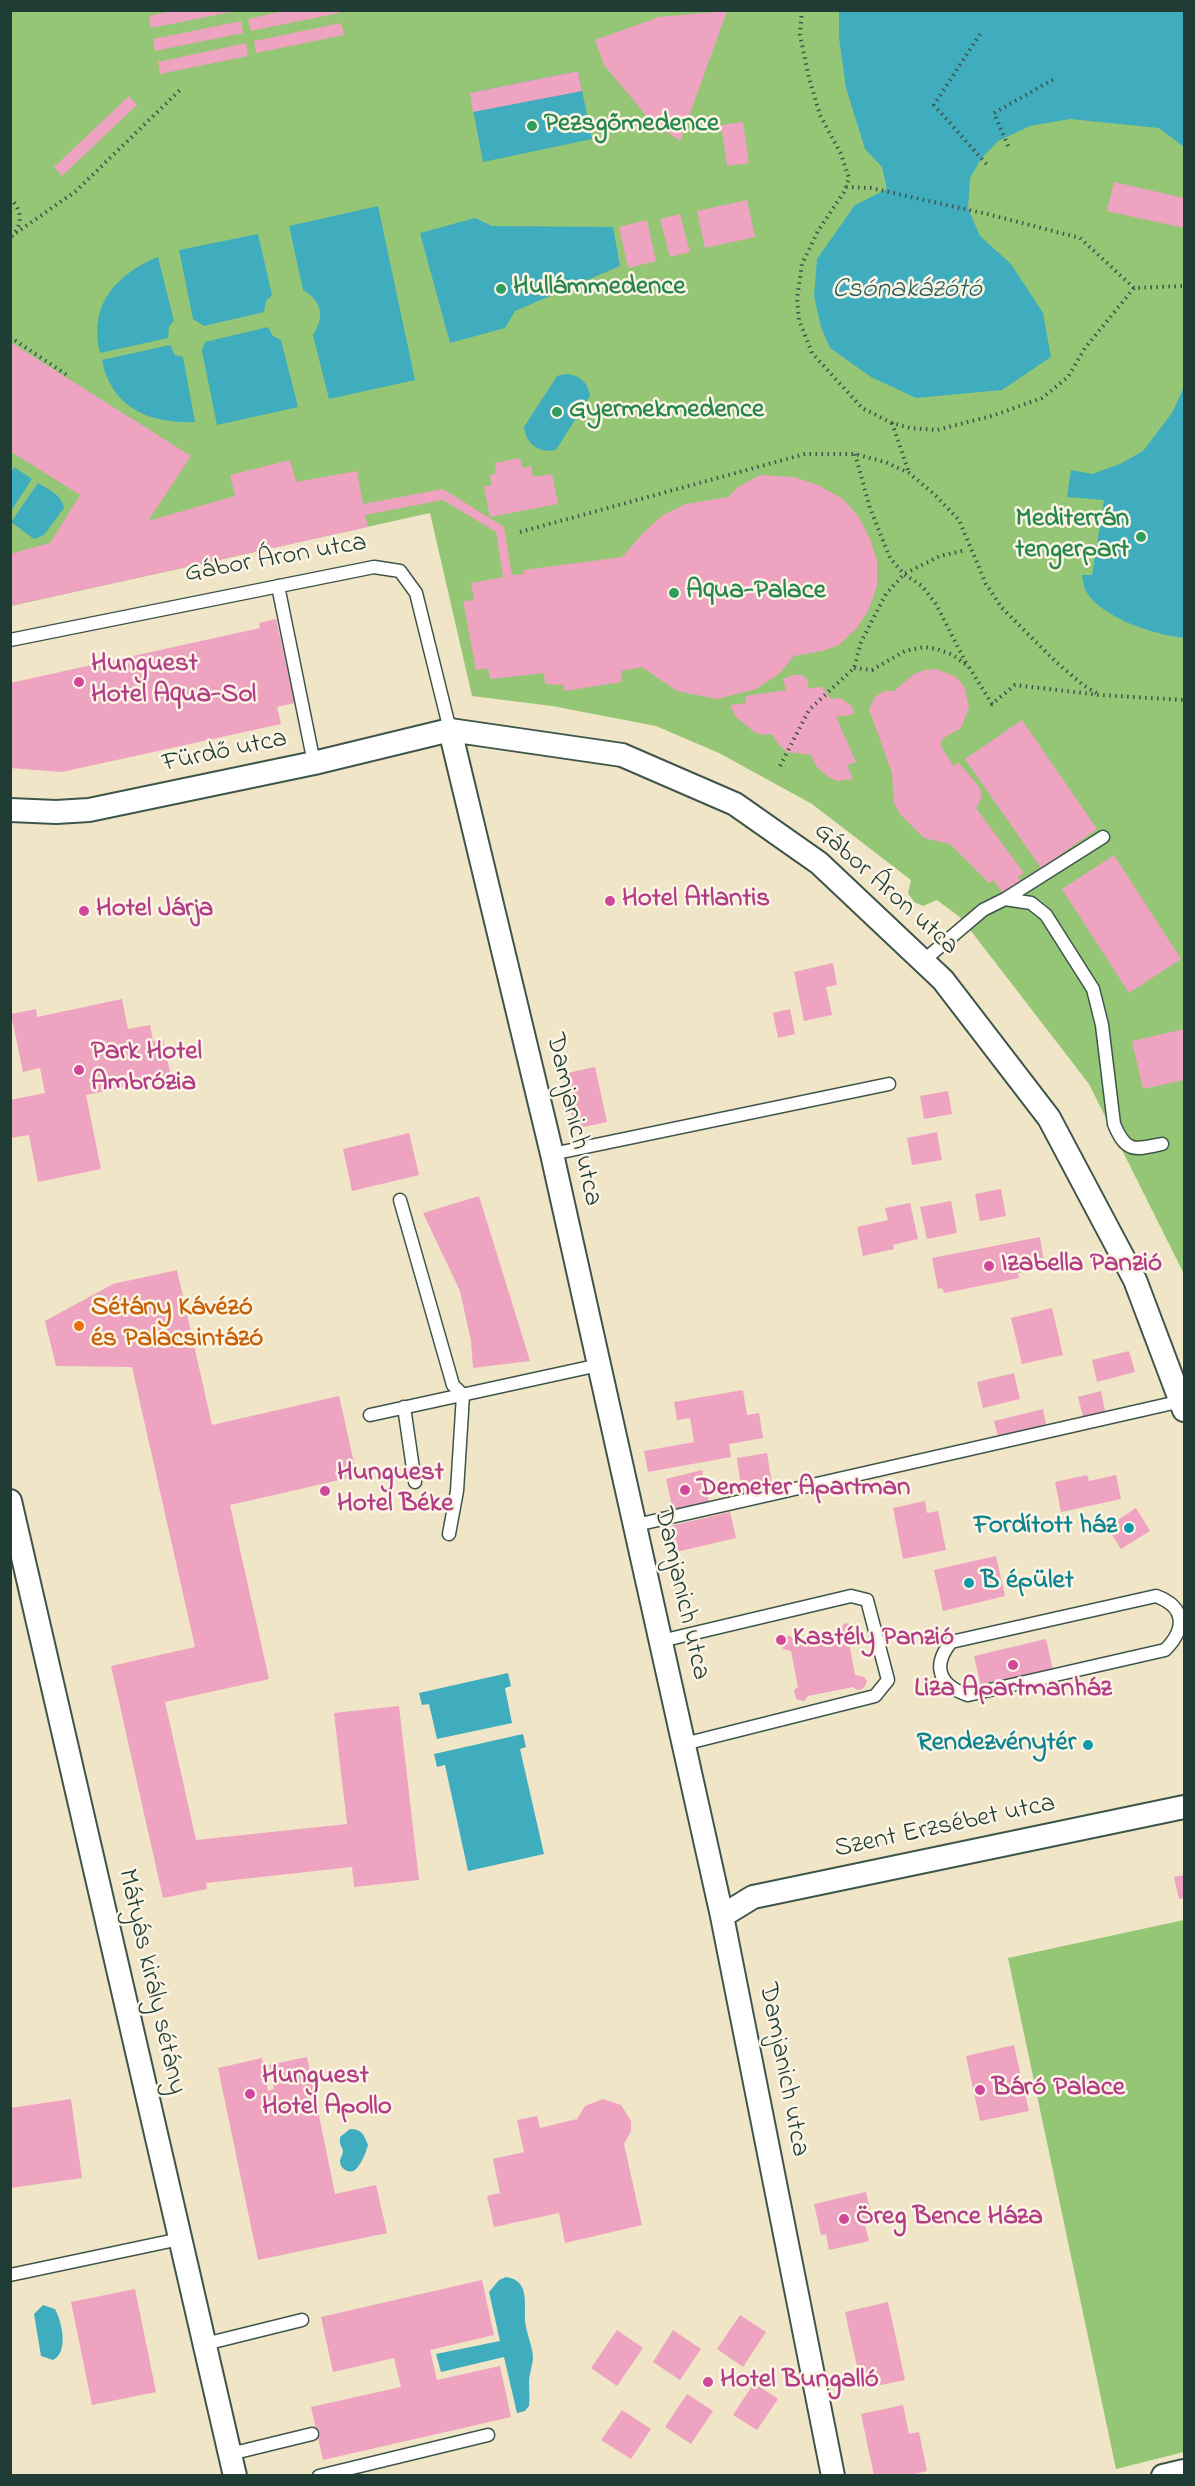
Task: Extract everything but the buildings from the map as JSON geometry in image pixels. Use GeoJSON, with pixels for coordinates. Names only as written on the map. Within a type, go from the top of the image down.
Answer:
{"type":"FeatureCollection","features":[{"type":"Feature","properties":{"kind":"street","name":"Fürdő utca"},"geometry":{"type":"LineString","coordinates":[[10,810],[56,812],[89,810],[314,763],[450,730]]}},
{"type":"Feature","properties":{"kind":"street","name":"Gábor Áron utca"},"geometry":{"type":"LineString","coordinates":[[450,730],[622,755],[735,804],[819,862],[943,980],[1049,1118],[1135,1280],[1183,1405]]}},
{"type":"Feature","properties":{"kind":"street","name":"Damjanich utca"},"geometry":{"type":"LineString","coordinates":[[450,730],[552,1154],[662,1641],[722,1916],[833,2475]]}},
{"type":"Feature","properties":{"kind":"street","name":"Mátyás király sétány"},"geometry":{"type":"LineString","coordinates":[[10,1501],[233,2465]]}},
{"type":"Feature","properties":{"kind":"street","name":"Szent Erzsébet utca"},"geometry":{"type":"LineString","coordinates":[[722,1916],[753,1897],[1185,1807]]}},
{"type":"Feature","properties":{"kind":"street"},"geometry":{"type":"LineString","coordinates":[[1164,2475],[1185,2471]]}},
{"type":"Feature","properties":{"kind":"lane","name":"Gábor Áron utca"},"geometry":{"type":"LineString","coordinates":[[10,640],[374,567],[400,572],[416,593],[450,730]]}},
{"type":"Feature","properties":{"kind":"lane"},"geometry":{"type":"LineString","coordinates":[[278,586],[314,763]]}},
{"type":"Feature","properties":{"kind":"lane"},"geometry":{"type":"LineString","coordinates":[[923,961],[983,910],[1005,899],[1103,837]]}},
{"type":"Feature","properties":{"kind":"lane"},"geometry":{"type":"LineString","coordinates":[[1005,899],[1031,903],[1046,915],[1093,989],[1102,1025],[1114,1124],[1120,1139],[1128,1146],[1138,1149],[1162,1144]]}},
{"type":"Feature","properties":{"kind":"lane"},"geometry":{"type":"LineString","coordinates":[[552,1154],[889,1084]]}},
{"type":"Feature","properties":{"kind":"lane"},"geometry":{"type":"LineString","coordinates":[[400,1200],[453,1385],[463,1395],[457,1491],[449,1534]]}},
{"type":"Feature","properties":{"kind":"lane"},"geometry":{"type":"LineString","coordinates":[[370,1414],[599,1365]]}},
{"type":"Feature","properties":{"kind":"lane"},"geometry":{"type":"LineString","coordinates":[[636,1525],[1183,1405]]}},
{"type":"Feature","properties":{"kind":"lane"},"geometry":{"type":"LineString","coordinates":[[404,1407],[415,1482]]}},
{"type":"Feature","properties":{"kind":"lane"},"geometry":{"type":"LineString","coordinates":[[662,1641],[851,1596],[867,1600],[888,1680],[875,1696],[684,1744]]}},
{"type":"Feature","properties":{"kind":"lane"},"geometry":{"type":"LineString","coordinates":[[1156,1596],[1167,1600],[1183,1620],[1179,1632],[1165,1650],[968,1695],[954,1690],[944,1682],[940,1672],[940,1659],[951,1642],[1156,1596]]}},
{"type":"Feature","properties":{"kind":"lane"},"geometry":{"type":"LineString","coordinates":[[10,2275],[180,2239]]}},
{"type":"Feature","properties":{"kind":"lane"},"geometry":{"type":"LineString","coordinates":[[205,2344],[302,2320]]}},
{"type":"Feature","properties":{"kind":"lane"},"geometry":{"type":"LineString","coordinates":[[233,2465],[312,2434]]}},
{"type":"Feature","properties":{"kind":"lane"},"geometry":{"type":"LineString","coordinates":[[319,2475],[488,2435]]}},
{"type":"Feature","properties":{"kind":"path"},"geometry":{"type":"LineString","coordinates":[[802,10],[800,35],[809,78],[820,115],[841,154],[849,178],[802,264],[796,298],[800,320],[813,353],[862,408],[892,423],[910,428],[937,430],[995,415],[1042,398],[1068,377],[1085,348],[1134,288]]}},
{"type":"Feature","properties":{"kind":"path"},"geometry":{"type":"LineString","coordinates":[[980,34],[934,105],[990,167]]}},
{"type":"Feature","properties":{"kind":"path"},"geometry":{"type":"LineString","coordinates":[[1008,146],[994,113],[1054,79]]}},
{"type":"Feature","properties":{"kind":"path"},"geometry":{"type":"LineString","coordinates":[[10,238],[76,191],[180,90]]}},
{"type":"Feature","properties":{"kind":"path"},"geometry":{"type":"LineString","coordinates":[[846,187],[871,188],[1080,238],[1134,288],[1185,286]]}},
{"type":"Feature","properties":{"kind":"path"},"geometry":{"type":"LineString","coordinates":[[10,198],[18,207],[20,215],[16,232]]}},
{"type":"Feature","properties":{"kind":"path"},"geometry":{"type":"LineString","coordinates":[[10,337],[67,375]]}},
{"type":"Feature","properties":{"kind":"path"},"geometry":{"type":"LineString","coordinates":[[892,423],[909,472]]}},
{"type":"Feature","properties":{"kind":"path"},"geometry":{"type":"LineString","coordinates":[[520,532],[806,454],[855,454],[885,462],[909,472],[959,520],[986,584],[1002,608],[1055,661],[1083,685],[1100,695]]}},
{"type":"Feature","properties":{"kind":"path"},"geometry":{"type":"LineString","coordinates":[[855,454],[870,508],[890,558],[904,574],[922,586],[936,604],[969,667],[992,704],[1015,684],[1100,695],[1185,700]]}},
{"type":"Feature","properties":{"kind":"path"},"geometry":{"type":"LineString","coordinates":[[780,766],[809,710],[854,668],[861,642],[886,594],[904,574],[940,556],[966,549]]}},
{"type":"Feature","properties":{"kind":"path"},"geometry":{"type":"LineString","coordinates":[[854,668],[872,670],[905,651],[924,646],[953,656],[969,667]]}},
{"type":"Feature","properties":{"kind":"green space"},"geometry":{"type":"Polygon","coordinates":[[[10,11],[1184,11],[1184,1274],[1089,1084],[961,918],[937,900],[923,906],[914,902],[908,893],[911,880],[812,804],[719,753],[656,726],[552,706],[472,696],[430,513],[11,606],[10,11]]]}},
{"type":"Feature","properties":{"kind":"green space"},"geometry":{"type":"Polygon","coordinates":[[[1184,1920],[1184,2452],[1116,2469],[1008,1958],[1184,1920]]]}},
{"type":"Feature","properties":{"kind":"water","name":"Csónakázótó"},"geometry":{"type":"Polygon","coordinates":[[[839,11],[1184,11],[1184,147],[1159,128],[1070,119],[1030,126],[998,141],[981,159],[970,178],[968,208],[980,236],[1011,264],[1043,313],[1051,357],[1002,390],[916,398],[871,377],[830,348],[821,327],[814,296],[817,259],[855,205],[887,189],[882,167],[865,149],[846,88],[839,37],[839,11]]]}},
{"type":"Feature","properties":{"kind":"water","name":"Pezsgőmedence"},"geometry":{"type":"Polygon","coordinates":[[[578,71],[592,139],[483,162],[470,93],[578,71]]]}},
{"type":"Feature","properties":{"kind":"water"},"geometry":{"type":"Polygon","coordinates":[[[378,206],[415,380],[329,399],[313,335],[319,322],[320,310],[314,299],[303,290],[289,226],[378,206]]]}},
{"type":"Feature","properties":{"kind":"water","name":"Hullámmedence"},"geometry":{"type":"Polygon","coordinates":[[[475,218],[492,226],[613,227],[620,266],[515,311],[505,328],[450,343],[420,233],[475,218]]]}},
{"type":"Feature","properties":{"kind":"water"},"geometry":{"type":"Polygon","coordinates":[[[258,234],[272,295],[266,301],[264,312],[204,326],[193,319],[179,250],[258,234]]]}},
{"type":"Feature","properties":{"kind":"water"},"geometry":{"type":"Polygon","coordinates":[[[158,257],[174,321],[169,326],[168,338],[100,353],[97,336],[98,320],[109,293],[130,272],[158,257]]]}},
{"type":"Feature","properties":{"kind":"water"},"geometry":{"type":"Polygon","coordinates":[[[268,327],[273,336],[281,340],[298,407],[217,425],[202,351],[205,342],[268,327]]]}},
{"type":"Feature","properties":{"kind":"water"},"geometry":{"type":"Polygon","coordinates":[[[170,345],[175,355],[183,357],[195,422],[163,420],[135,410],[114,390],[107,377],[102,360],[170,345]]]}},
{"type":"Feature","properties":{"kind":"water","name":"Gyermekmedence"},"geometry":{"type":"Polygon","coordinates":[[[565,374],[582,380],[590,396],[556,450],[539,449],[527,439],[524,427],[557,376],[565,374]]]}},
{"type":"Feature","properties":{"kind":"water","name":"Mediterrán tengerpart"},"geometry":{"type":"Polygon","coordinates":[[[1184,387],[1184,638],[1145,629],[1118,618],[1105,611],[1087,593],[1082,575],[1092,575],[1104,500],[1067,497],[1071,470],[1092,474],[1120,464],[1143,451],[1172,413],[1184,387]]]}},
{"type":"Feature","properties":{"kind":"water"},"geometry":{"type":"Polygon","coordinates":[[[14,467],[32,479],[11,511],[11,473],[14,467]]]}},
{"type":"Feature","properties":{"kind":"water"},"geometry":{"type":"Polygon","coordinates":[[[38,483],[58,496],[64,508],[44,535],[34,539],[11,522],[38,483]]]}},
{"type":"Feature","properties":{"kind":"water"},"geometry":{"type":"Polygon","coordinates":[[[508,1673],[511,1686],[505,1688],[512,1723],[437,1739],[429,1704],[422,1705],[419,1693],[508,1673]]]}},
{"type":"Feature","properties":{"kind":"water"},"geometry":{"type":"Polygon","coordinates":[[[523,1734],[526,1747],[520,1749],[544,1854],[468,1871],[445,1765],[437,1767],[434,1754],[523,1734]]]}},
{"type":"Feature","properties":{"kind":"water"},"geometry":{"type":"Polygon","coordinates":[[[350,2129],[362,2133],[368,2145],[361,2163],[352,2171],[343,2169],[340,2163],[343,2150],[340,2137],[350,2129]]]}},
{"type":"Feature","properties":{"kind":"water"},"geometry":{"type":"Polygon","coordinates":[[[506,2277],[520,2284],[523,2290],[526,2327],[533,2355],[529,2379],[529,2406],[525,2411],[517,2413],[504,2357],[441,2372],[436,2354],[500,2341],[489,2292],[499,2280],[506,2277]]]}},
{"type":"Feature","properties":{"kind":"water"},"geometry":{"type":"Polygon","coordinates":[[[43,2305],[55,2309],[62,2329],[63,2344],[58,2356],[53,2360],[41,2356],[34,2314],[43,2305]]]}},
{"type":"Feature","properties":{"kind":"place","name":"Pezsgőmedence"},"geometry":{"type":"Point","coordinates":[532,126]}},
{"type":"Feature","properties":{"kind":"place","name":"Hullámmedence"},"geometry":{"type":"Point","coordinates":[501,289]}},
{"type":"Feature","properties":{"kind":"place","name":"Gyermekmedence"},"geometry":{"type":"Point","coordinates":[557,412]}},
{"type":"Feature","properties":{"kind":"place","name":"Mediterrán tengerpart"},"geometry":{"type":"Point","coordinates":[1141,537]}},
{"type":"Feature","properties":{"kind":"place","name":"Aqua-Palace"},"geometry":{"type":"Point","coordinates":[674,593]}},
{"type":"Feature","properties":{"kind":"place","name":"Hunguest Hotel Aqua-Sol"},"geometry":{"type":"Point","coordinates":[79,682]}},
{"type":"Feature","properties":{"kind":"place","name":"Hotel Atlantis"},"geometry":{"type":"Point","coordinates":[610,901]}},
{"type":"Feature","properties":{"kind":"place","name":"Hotel Járja"},"geometry":{"type":"Point","coordinates":[84,911]}},
{"type":"Feature","properties":{"kind":"place","name":"Park Hotel Ambrózia"},"geometry":{"type":"Point","coordinates":[79,1070]}},
{"type":"Feature","properties":{"kind":"place","name":"Izabella Panzió"},"geometry":{"type":"Point","coordinates":[989,1266]}},
{"type":"Feature","properties":{"kind":"place","name":"Sétány Kávézó és Palacsintázó"},"geometry":{"type":"Point","coordinates":[79,1326]}},
{"type":"Feature","properties":{"kind":"place","name":"Demeter Apartman"},"geometry":{"type":"Point","coordinates":[685,1490]}},
{"type":"Feature","properties":{"kind":"place","name":"Hunguest Hotel Béke"},"geometry":{"type":"Point","coordinates":[325,1491]}},
{"type":"Feature","properties":{"kind":"place","name":"Fordított ház"},"geometry":{"type":"Point","coordinates":[1129,1528]}},
{"type":"Feature","properties":{"kind":"place","name":"B épület"},"geometry":{"type":"Point","coordinates":[969,1583]}},
{"type":"Feature","properties":{"kind":"place","name":"Kastély Panzió"},"geometry":{"type":"Point","coordinates":[781,1640]}},
{"type":"Feature","properties":{"kind":"place","name":"Liza Apartmanház"},"geometry":{"type":"Point","coordinates":[1013,1665]}},
{"type":"Feature","properties":{"kind":"place","name":"Rendezvénytér"},"geometry":{"type":"Point","coordinates":[1088,1745]}},
{"type":"Feature","properties":{"kind":"place","name":"Báró Palace"},"geometry":{"type":"Point","coordinates":[980,2090]}},
{"type":"Feature","properties":{"kind":"place","name":"Hunguest Hotel Apollo"},"geometry":{"type":"Point","coordinates":[250,2094]}},
{"type":"Feature","properties":{"kind":"place","name":"Öreg Bence Háza"},"geometry":{"type":"Point","coordinates":[844,2219]}},
{"type":"Feature","properties":{"kind":"place","name":"Hotel Bungalló"},"geometry":{"type":"Point","coordinates":[708,2382]}}]}
